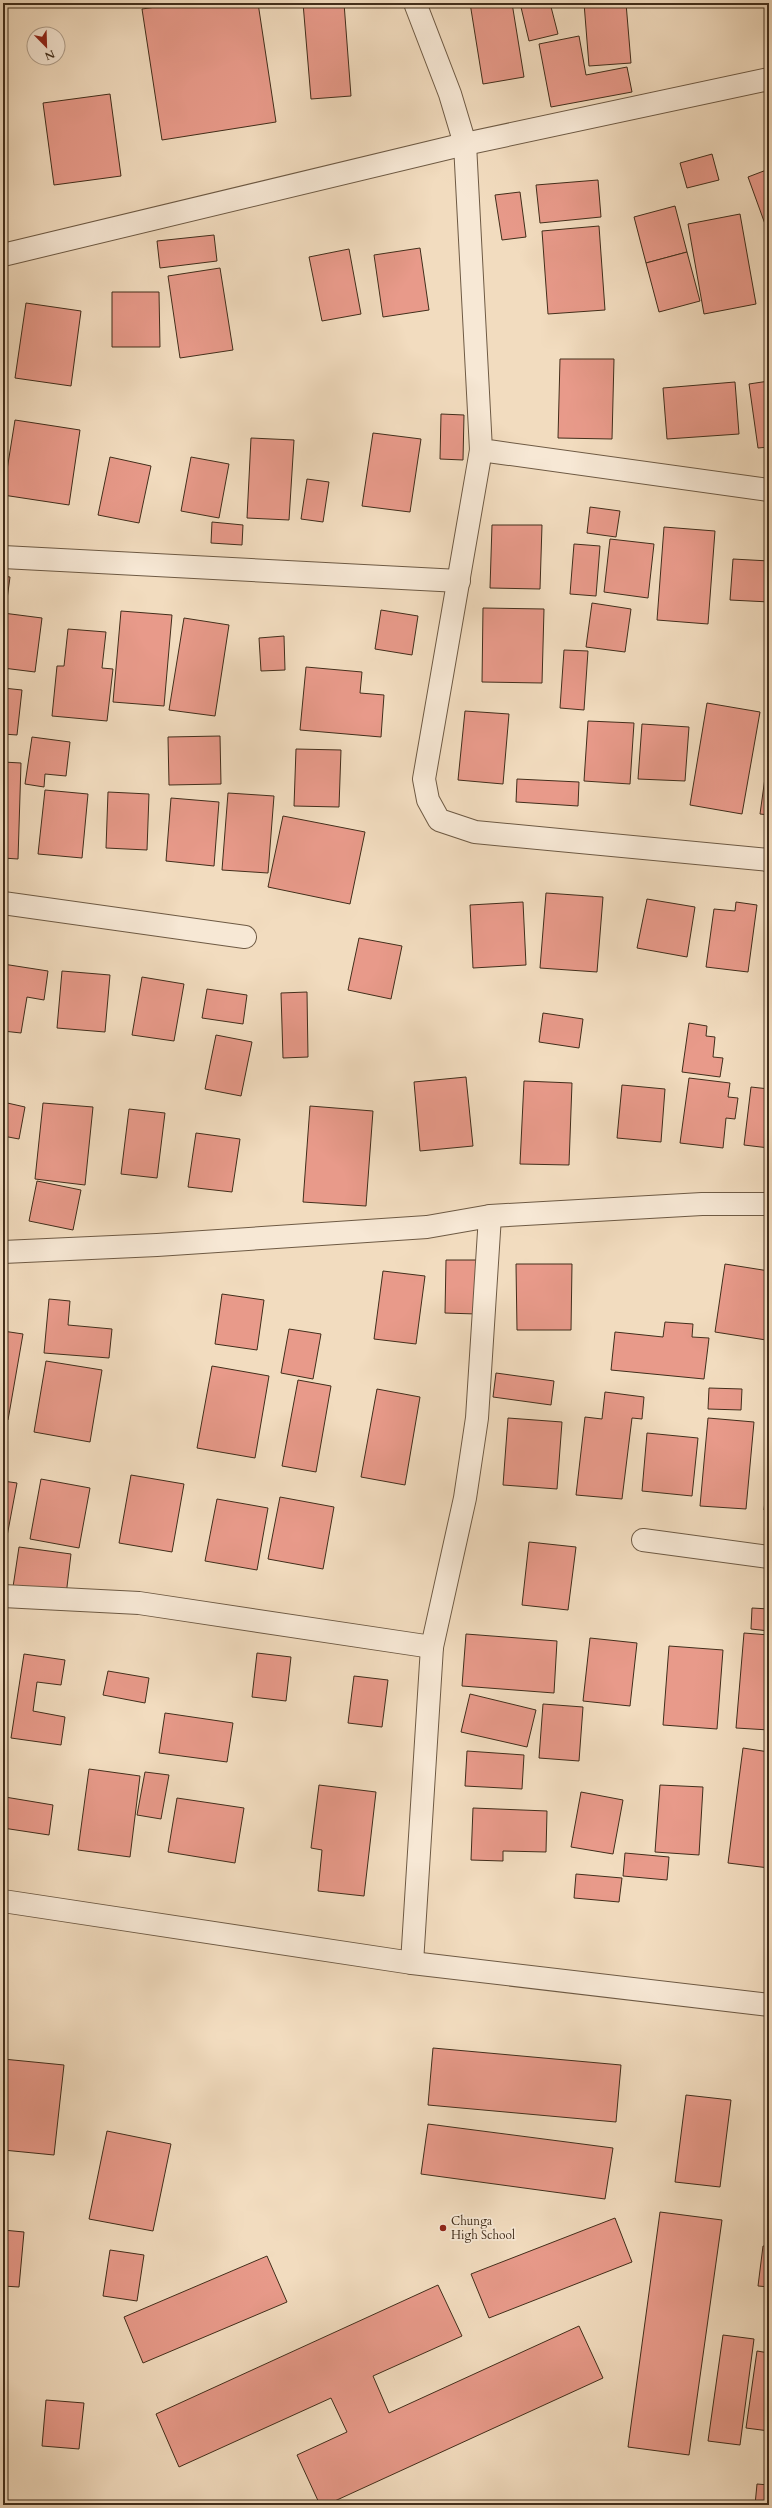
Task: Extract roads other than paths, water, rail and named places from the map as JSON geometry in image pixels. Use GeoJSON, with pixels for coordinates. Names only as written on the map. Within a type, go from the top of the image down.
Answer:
{"type":"FeatureCollection","features":[{"type":"Feature","properties":{"kind":"street"},"geometry":{"type":"LineString","coordinates":[[415,3],[450,94],[465,144],[481,450],[424,779],[428,800],[439,820],[475,832],[769,860]]}},
{"type":"Feature","properties":{"kind":"street"},"geometry":{"type":"LineString","coordinates":[[3,255],[465,144],[769,79]]}},
{"type":"Feature","properties":{"kind":"street"},"geometry":{"type":"LineString","coordinates":[[481,450],[769,490]]}},
{"type":"Feature","properties":{"kind":"street"},"geometry":{"type":"LineString","coordinates":[[3,557],[459,581]]}},
{"type":"Feature","properties":{"kind":"street"},"geometry":{"type":"LineString","coordinates":[[3,903],[245,936]]}},
{"type":"Feature","properties":{"kind":"street"},"geometry":{"type":"LineString","coordinates":[[3,1252],[157,1245],[427,1227],[490,1216],[702,1204],[769,1204]]}},
{"type":"Feature","properties":{"kind":"street"},"geometry":{"type":"LineString","coordinates":[[412,1963],[432,1648],[465,1498],[477,1418],[490,1216]]}},
{"type":"Feature","properties":{"kind":"street"},"geometry":{"type":"LineString","coordinates":[[644,1540],[769,1557]]}},
{"type":"Feature","properties":{"kind":"street"},"geometry":{"type":"LineString","coordinates":[[3,1596],[139,1603],[432,1648]]}},
{"type":"Feature","properties":{"kind":"street"},"geometry":{"type":"LineString","coordinates":[[3,1902],[412,1963],[769,2005]]}},
{"type":"Feature","properties":{"kind":"place","name":"Chunga High School"},"geometry":{"type":"Point","coordinates":[443,2228]}}]}
